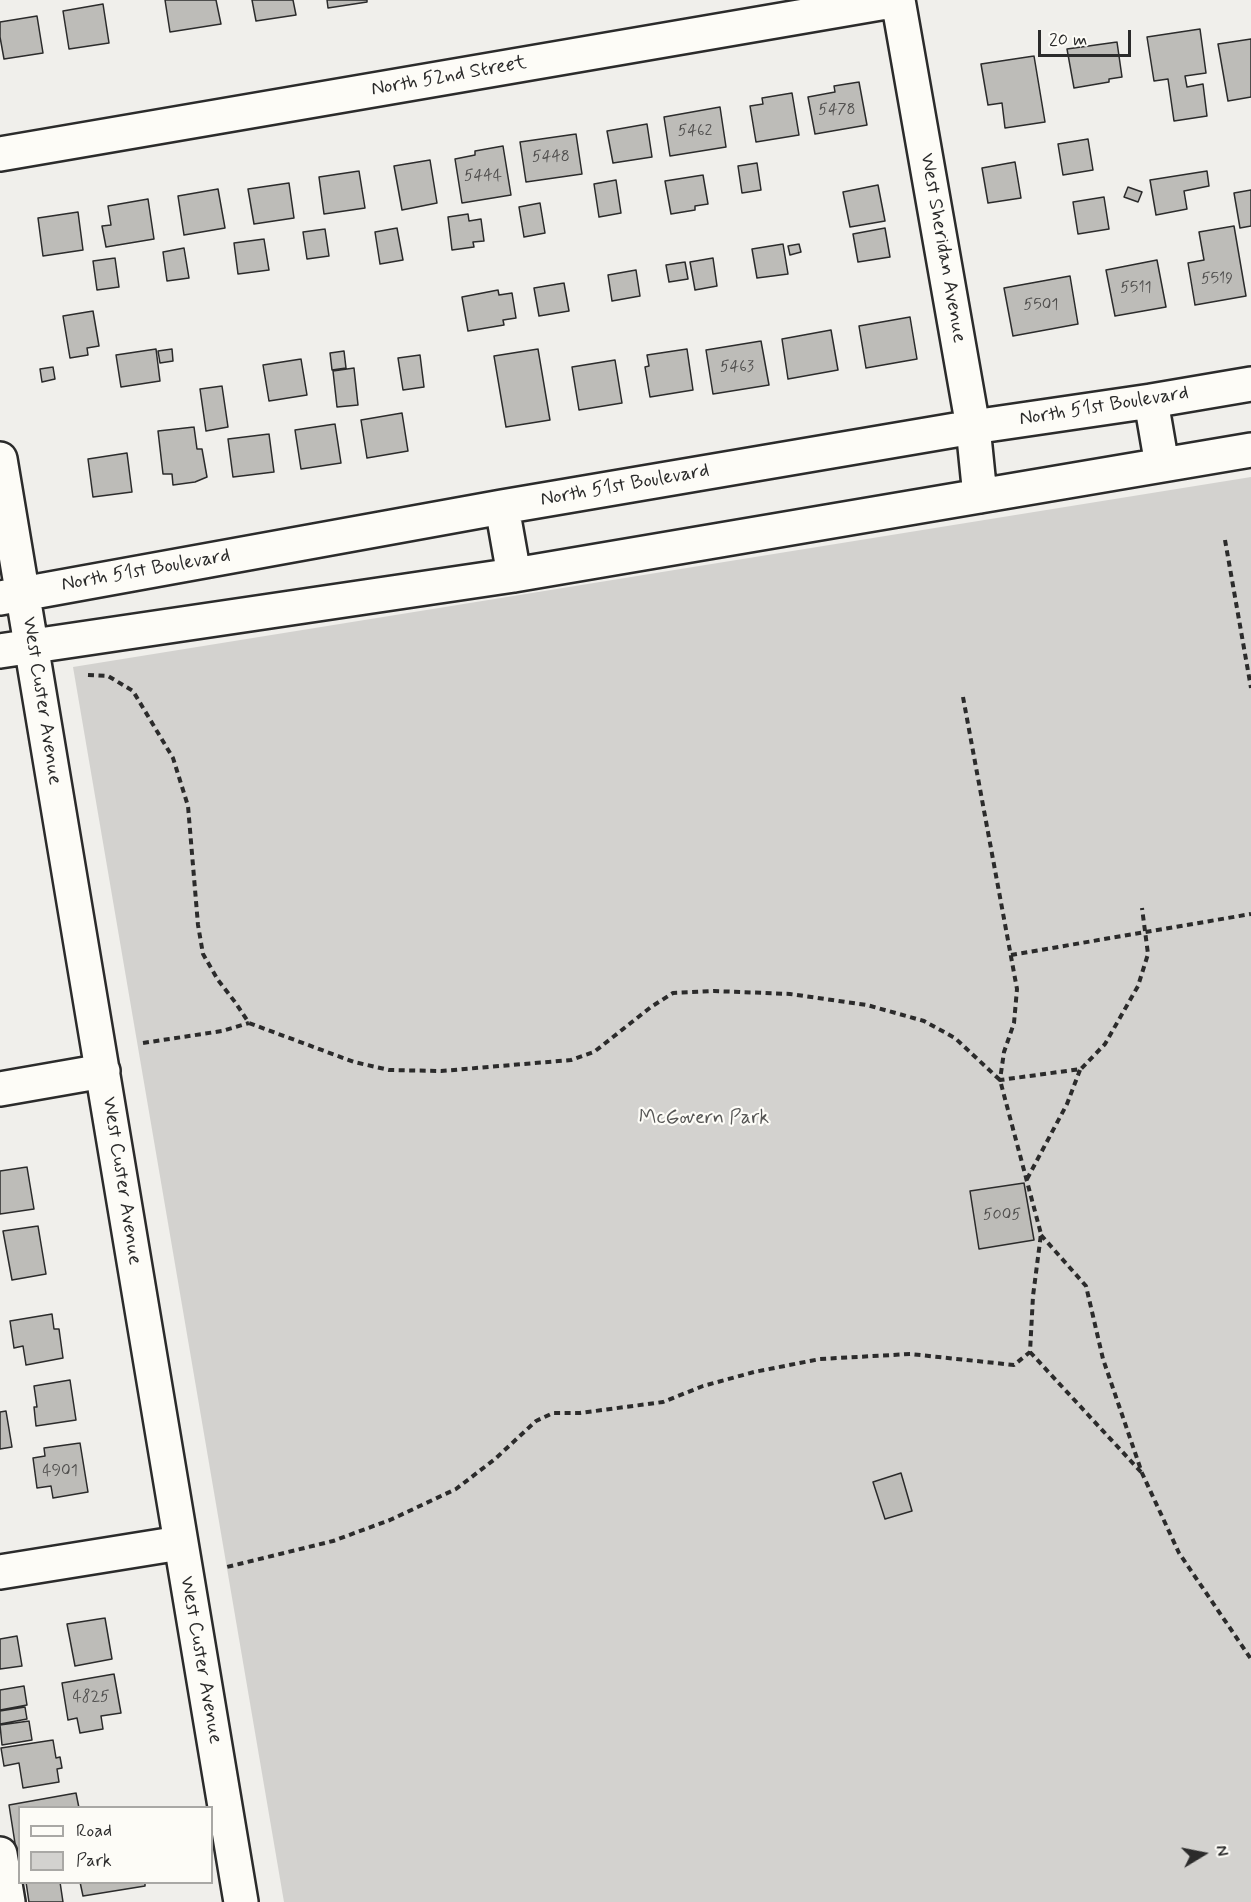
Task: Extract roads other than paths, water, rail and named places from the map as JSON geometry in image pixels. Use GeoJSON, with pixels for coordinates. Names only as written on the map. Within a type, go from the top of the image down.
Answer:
{"type":"FeatureCollection","features":[{"type":"Feature","properties":{"kind":"street","name":"North 52nd Street"},"geometry":{"type":"LineString","coordinates":[[0,154],[898,0]]}},
{"type":"Feature","properties":{"kind":"street","name":"West Sheridan Avenue"},"geometry":{"type":"LineString","coordinates":[[898,0],[974,427],[980,496]]}},
{"type":"Feature","properties":{"kind":"street","name":"North 51st Boulevard"},"geometry":{"type":"LineString","coordinates":[[12,596],[502,507],[974,427],[1251,384]]}},
{"type":"Feature","properties":{"kind":"street"},"geometry":{"type":"LineString","coordinates":[[1151,401],[1162,465]]}},
{"type":"Feature","properties":{"kind":"street"},"geometry":{"type":"LineString","coordinates":[[0,651],[514,575],[1251,450]]}},
{"type":"Feature","properties":{"kind":"street","name":"West Custer Avenue"},"geometry":{"type":"LineString","coordinates":[[0,459],[12,596],[32,646],[241,1902]]}},
{"type":"Feature","properties":{"kind":"street"},"geometry":{"type":"LineString","coordinates":[[502,507],[514,575]]}},
{"type":"Feature","properties":{"kind":"street"},"geometry":{"type":"LineString","coordinates":[[0,1089],[103,1071]]}},
{"type":"Feature","properties":{"kind":"street"},"geometry":{"type":"LineString","coordinates":[[0,1572],[180,1543]]}},
{"type":"Feature","properties":{"kind":"street"},"geometry":{"type":"LineString","coordinates":[[0,1854],[8,1902]]}},
{"type":"Feature","properties":{"kind":"park label","name":"McGovern Park"},"geometry":{"type":"Point","coordinates":[704,1119]}}]}
